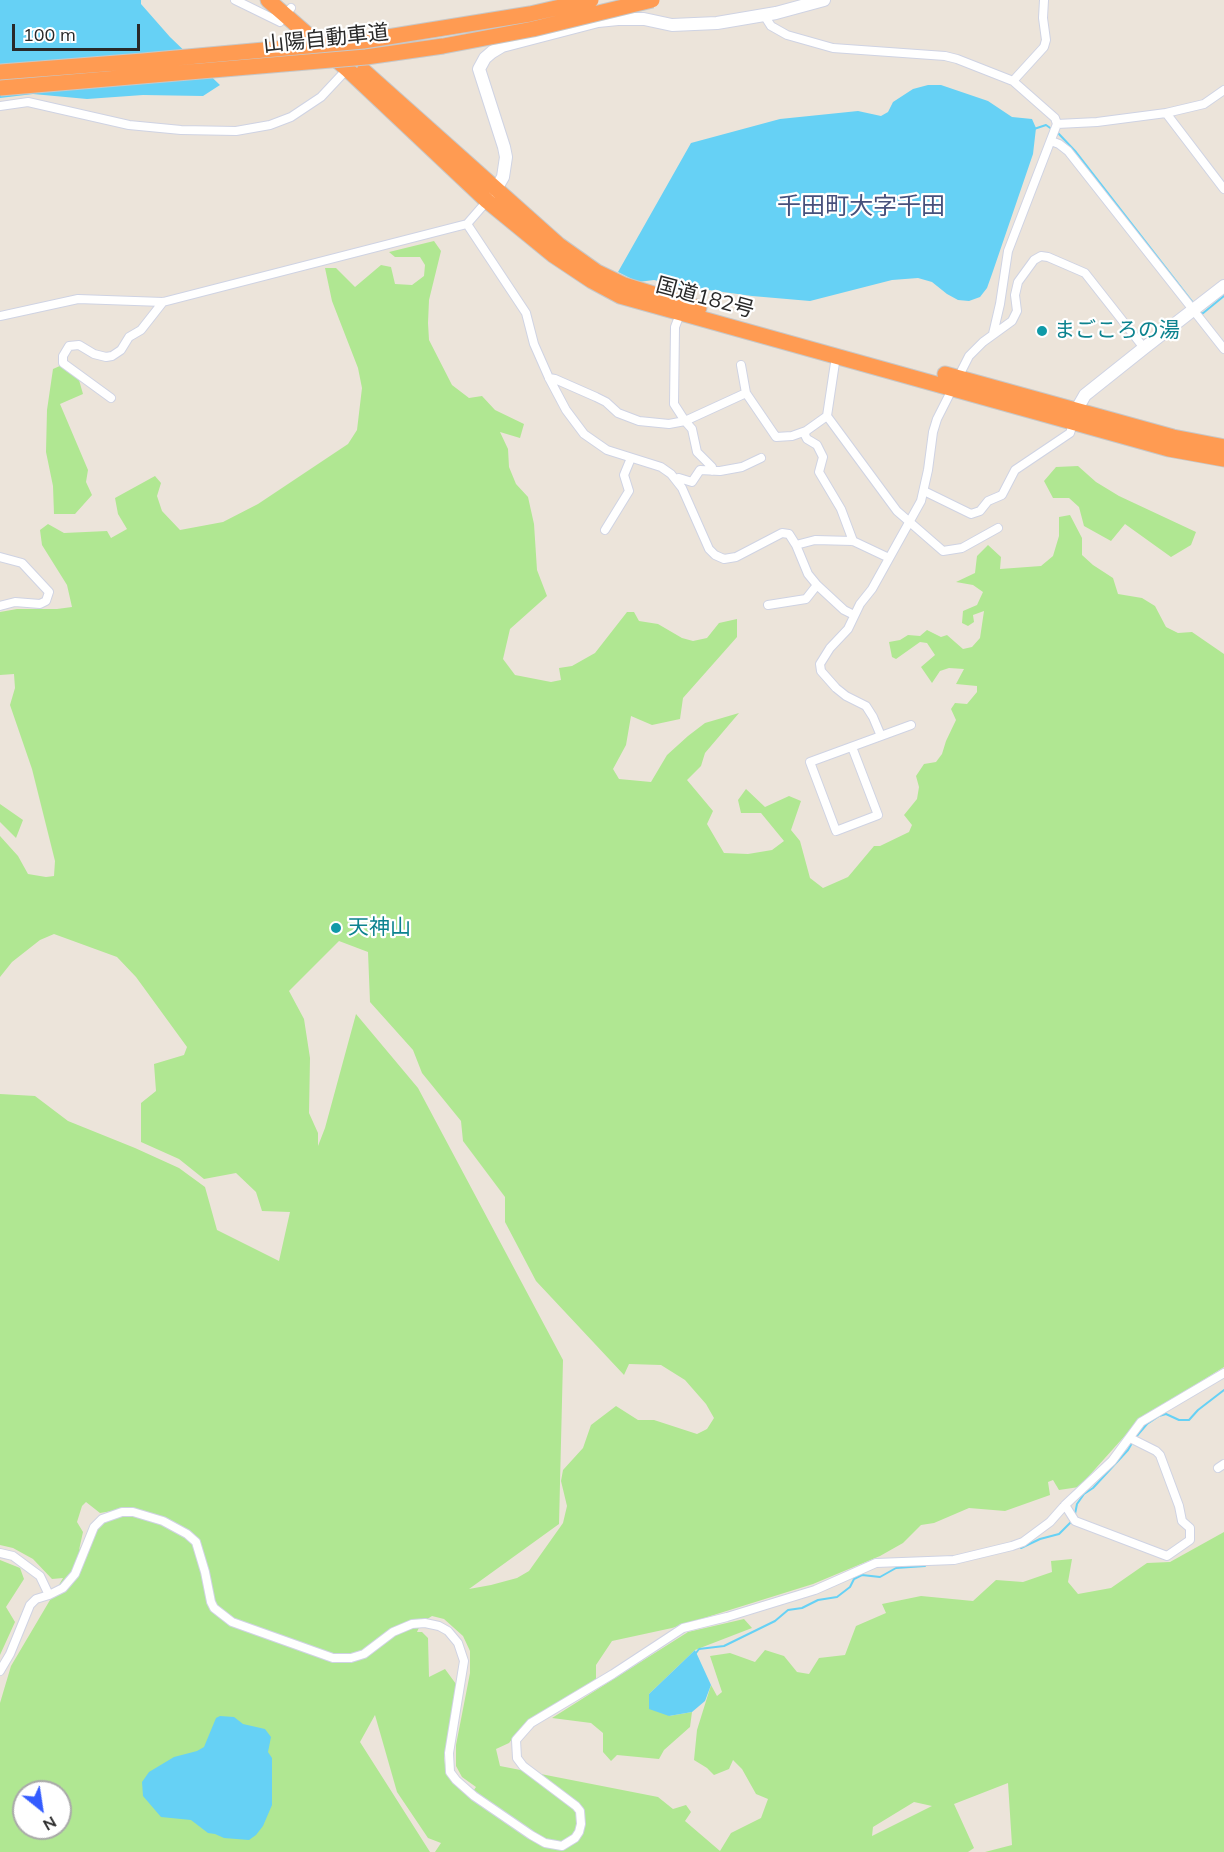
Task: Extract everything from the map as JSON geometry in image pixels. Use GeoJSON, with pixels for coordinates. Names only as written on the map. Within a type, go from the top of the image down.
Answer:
{"type":"FeatureCollection","features":[{"type":"Feature","properties":{"kind":"highway","name":"国道182号"},"geometry":{"type":"LineString","coordinates":[[268,0],[286,8],[492,195],[554,255],[592,281],[620,296],[681,314],[836,356],[956,383]]}},
{"type":"Feature","properties":{"kind":"highway","name":"山陽自動車道"},"geometry":{"type":"LineString","coordinates":[[0,72],[143,62],[363,41],[530,14],[591,0]]}},
{"type":"Feature","properties":{"kind":"highway","name":"山陽自動車道"},"geometry":{"type":"LineString","coordinates":[[0,88],[366,57],[443,46],[533,29],[652,0]]}},
{"type":"Feature","properties":{"kind":"highway","name":"国道182号"},"geometry":{"type":"LineString","coordinates":[[492,195],[597,272],[655,296],[1075,415],[1224,447]]}},
{"type":"Feature","properties":{"kind":"highway","name":"国道182号"},"geometry":{"type":"LineString","coordinates":[[1075,415],[1169,449],[1224,459]]}},
{"type":"Feature","properties":{"kind":"street"},"geometry":{"type":"LineString","coordinates":[[235,0],[280,22],[286,8]]}},
{"type":"Feature","properties":{"kind":"street"},"geometry":{"type":"LineString","coordinates":[[0,316],[78,299],[164,302],[467,224],[492,195],[503,177],[505,167],[504,147],[479,69],[484,58],[492,52],[502,46],[569,28],[618,19],[644,20],[672,25],[717,23],[764,15],[824,0]]}},
{"type":"Feature","properties":{"kind":"street"},"geometry":{"type":"LineString","coordinates":[[1013,81],[1044,47],[1046,40],[1043,18],[1044,0]]}},
{"type":"Feature","properties":{"kind":"street"},"geometry":{"type":"LineString","coordinates":[[764,15],[771,26],[787,34],[833,48],[945,56],[966,62],[1013,81],[1055,118],[1054,132],[1008,251],[993,333]]}},
{"type":"Feature","properties":{"kind":"street"},"geometry":{"type":"LineString","coordinates":[[0,106],[28,102],[129,125],[181,130],[236,131],[270,125],[291,117],[321,97],[350,65]]}},
{"type":"Feature","properties":{"kind":"street"},"geometry":{"type":"LineString","coordinates":[[1054,132],[1097,122],[1166,113],[1204,104],[1224,90]]}},
{"type":"Feature","properties":{"kind":"street"},"geometry":{"type":"LineString","coordinates":[[1166,113],[1224,189]]}},
{"type":"Feature","properties":{"kind":"street"},"geometry":{"type":"LineString","coordinates":[[1054,132],[1059,144],[1068,151],[1224,349]]}},
{"type":"Feature","properties":{"kind":"street"},"geometry":{"type":"LineString","coordinates":[[467,224],[526,313],[534,344],[549,378],[566,410],[584,434],[607,450],[661,467],[675,479],[682,488],[709,549],[715,555],[724,559],[736,557],[782,533],[789,534],[808,574],[843,610],[854,615]]}},
{"type":"Feature","properties":{"kind":"street"},"geometry":{"type":"LineString","coordinates":[[880,736],[866,706],[841,692],[821,671],[820,664],[830,648],[848,629],[910,520],[924,491],[937,419],[969,356],[993,333],[1012,321],[1017,311],[1015,295],[1018,282],[1034,260],[1041,256],[1085,273],[1144,348]]}},
{"type":"Feature","properties":{"kind":"street"},"geometry":{"type":"LineString","coordinates":[[924,491],[971,514],[980,511],[988,501],[1002,495],[1015,470],[1070,433],[1075,415],[1085,396],[1224,286]]}},
{"type":"Feature","properties":{"kind":"street"},"geometry":{"type":"LineString","coordinates":[[111,398],[63,363],[63,356],[69,346],[79,345],[94,354],[112,356],[121,350],[129,337],[141,330],[164,302]]}},
{"type":"Feature","properties":{"kind":"street"},"geometry":{"type":"LineString","coordinates":[[681,314],[675,327],[674,404],[692,429],[697,452],[712,467],[712,471]]}},
{"type":"Feature","properties":{"kind":"street"},"geometry":{"type":"LineString","coordinates":[[836,356],[827,416],[897,511],[943,551],[962,548],[998,528]]}},
{"type":"Feature","properties":{"kind":"street"},"geometry":{"type":"LineString","coordinates":[[741,365],[746,393],[776,438],[806,431],[827,416]]}},
{"type":"Feature","properties":{"kind":"street"},"geometry":{"type":"LineString","coordinates":[[549,378],[606,402],[618,413],[639,421],[669,424],[685,421],[746,393]]}},
{"type":"Feature","properties":{"kind":"street"},"geometry":{"type":"LineString","coordinates":[[806,431],[804,435],[817,445],[823,456],[819,472],[841,509],[853,541]]}},
{"type":"Feature","properties":{"kind":"street"},"geometry":{"type":"LineString","coordinates":[[605,530],[629,491],[624,475],[631,458]]}},
{"type":"Feature","properties":{"kind":"street"},"geometry":{"type":"LineString","coordinates":[[675,479],[692,482],[700,470],[712,471],[742,467],[761,458]]}},
{"type":"Feature","properties":{"kind":"street"},"geometry":{"type":"LineString","coordinates":[[796,545],[815,540],[853,541],[889,558]]}},
{"type":"Feature","properties":{"kind":"street"},"geometry":{"type":"LineString","coordinates":[[0,557],[22,563],[49,592],[46,601],[40,604],[15,602],[0,606]]}},
{"type":"Feature","properties":{"kind":"street"},"geometry":{"type":"LineString","coordinates":[[768,605],[806,599],[817,585]]}},
{"type":"Feature","properties":{"kind":"street"},"geometry":{"type":"LineString","coordinates":[[852,747],[878,815],[836,831],[810,762],[911,725]]}},
{"type":"Feature","properties":{"kind":"street"},"geometry":{"type":"LineString","coordinates":[[0,1671],[10,1654],[30,1605],[36,1599],[63,1588],[75,1574],[94,1527],[102,1519],[122,1512],[133,1512],[170,1524],[188,1534],[196,1542],[200,1548],[211,1602],[214,1608],[232,1622],[333,1658],[351,1658],[364,1654],[403,1627],[424,1623],[439,1626],[453,1635],[464,1661],[449,1753],[450,1772],[474,1796],[531,1835],[546,1843],[562,1846],[575,1838],[579,1832],[580,1811],[523,1766],[517,1758],[516,1740],[531,1723],[613,1674],[683,1628],[815,1590],[876,1563],[954,1560],[1012,1546],[1033,1535],[1050,1522],[1112,1461],[1141,1422],[1224,1373]]}},
{"type":"Feature","properties":{"kind":"street"},"geometry":{"type":"LineString","coordinates":[[1065,1505],[1075,1521],[1167,1556],[1190,1540],[1190,1528],[1182,1521],[1179,1506],[1160,1455],[1130,1438]]}},
{"type":"Feature","properties":{"kind":"street"},"geometry":{"type":"LineString","coordinates":[[0,1553],[13,1556],[40,1576],[49,1595]]}},
{"type":"Feature","properties":{"kind":"green space"},"geometry":{"type":"Polygon","coordinates":[[[434,241],[441,251],[429,300],[429,340],[452,385],[469,398],[482,396],[495,410],[524,424],[520,438],[500,432],[508,449],[509,467],[516,484],[528,497],[534,524],[537,570],[547,596],[510,629],[503,659],[515,675],[551,682],[561,680],[559,668],[572,666],[595,653],[627,612],[634,612],[639,621],[658,624],[682,638],[693,641],[707,638],[719,623],[737,619],[737,637],[683,698],[680,719],[652,725],[631,716],[626,745],[613,769],[619,779],[651,782],[667,755],[688,736],[705,723],[739,713],[705,753],[701,766],[687,780],[713,811],[707,824],[724,853],[748,854],[772,850],[784,841],[761,813],[741,813],[738,800],[746,789],[765,807],[789,796],[801,801],[791,830],[800,841],[810,878],[823,888],[848,877],[874,846],[880,846],[909,832],[912,825],[904,815],[917,799],[919,787],[916,776],[924,764],[936,762],[942,754],[956,720],[951,709],[955,703],[967,704],[977,692],[977,686],[956,684],[964,669],[949,668],[940,671],[932,683],[921,667],[935,655],[927,643],[920,642],[896,659],[892,657],[889,642],[900,640],[908,635],[920,636],[927,630],[941,637],[947,635],[963,649],[972,647],[980,638],[984,611],[973,615],[974,622],[968,626],[962,623],[963,611],[977,605],[983,592],[973,585],[956,582],[975,573],[977,556],[988,545],[1001,557],[1000,569],[1041,566],[1053,556],[1059,536],[1059,517],[1070,515],[1082,538],[1082,555],[1113,578],[1118,594],[1142,598],[1155,606],[1166,627],[1178,633],[1192,632],[1224,654],[1224,1367],[1139,1420],[1079,1487],[1059,1490],[1053,1480],[1048,1482],[1050,1495],[1005,1511],[969,1508],[934,1523],[921,1525],[903,1543],[880,1556],[813,1584],[672,1628],[612,1641],[596,1665],[596,1679],[518,1731],[509,1743],[496,1749],[500,1766],[658,1797],[673,1809],[686,1805],[691,1812],[685,1821],[720,1851],[731,1833],[761,1818],[768,1799],[756,1794],[742,1769],[733,1760],[729,1769],[714,1775],[694,1760],[697,1730],[711,1685],[717,1696],[722,1692],[710,1656],[730,1653],[755,1662],[765,1650],[784,1656],[797,1672],[809,1674],[819,1658],[845,1655],[856,1626],[886,1613],[882,1604],[921,1596],[973,1601],[996,1580],[1023,1582],[1052,1572],[1051,1561],[1072,1559],[1068,1582],[1078,1594],[1111,1588],[1147,1563],[1170,1562],[1224,1532],[1224,1852],[985,1852],[1012,1845],[1008,1783],[954,1804],[974,1848],[968,1852],[435,1852],[441,1843],[428,1838],[397,1792],[375,1715],[360,1742],[430,1852],[0,1852],[0,1703],[11,1666],[63,1578],[52,1579],[33,1559],[13,1548],[0,1545],[0,1094],[35,1096],[68,1121],[179,1168],[205,1187],[217,1230],[279,1261],[290,1212],[262,1211],[256,1192],[236,1173],[204,1179],[179,1159],[141,1142],[141,1103],[156,1091],[154,1064],[184,1055],[187,1047],[136,977],[117,957],[54,934],[40,940],[12,962],[0,977],[0,836],[18,856],[28,874],[54,876],[55,861],[32,769],[10,705],[15,688],[14,674],[0,675],[0,612],[17,609],[72,607],[67,585],[42,545],[40,530],[48,524],[64,533],[107,531],[111,538],[127,529],[118,514],[115,498],[155,476],[161,483],[157,496],[162,511],[180,530],[223,522],[258,504],[348,444],[357,430],[362,388],[358,368],[332,301],[325,268],[336,268],[355,287],[381,265],[391,267],[395,284],[412,285],[424,276],[425,265],[420,257],[395,257],[389,252],[434,241]],[[339,941],[289,991],[304,1019],[310,1058],[309,1113],[318,1133],[318,1146],[356,1014],[418,1088],[563,1360],[559,1524],[469,1589],[491,1585],[517,1578],[529,1571],[563,1523],[567,1506],[561,1481],[563,1470],[583,1448],[591,1425],[616,1406],[638,1420],[654,1420],[697,1434],[707,1429],[714,1418],[706,1404],[685,1380],[661,1365],[629,1364],[624,1375],[536,1281],[505,1222],[505,1197],[463,1141],[461,1121],[422,1073],[413,1050],[370,1002],[368,952],[339,941]],[[86,1502],[82,1506],[77,1522],[83,1532],[79,1550],[86,1538],[112,1511],[100,1513],[86,1502]],[[432,1616],[421,1623],[417,1632],[422,1632],[428,1638],[429,1677],[445,1669],[456,1684],[444,1758],[446,1770],[452,1782],[469,1797],[476,1787],[462,1777],[456,1766],[456,1745],[470,1673],[470,1651],[463,1636],[444,1619],[432,1616]],[[914,1802],[873,1827],[872,1836],[932,1806],[914,1802]]]}},
{"type":"Feature","properties":{"kind":"green space"},"geometry":{"type":"Polygon","coordinates":[[[62,365],[79,380],[83,394],[60,404],[88,470],[86,482],[92,495],[75,514],[54,514],[53,486],[46,452],[47,410],[53,369],[62,365]]]}},
{"type":"Feature","properties":{"kind":"green space"},"geometry":{"type":"Polygon","coordinates":[[[1078,466],[1096,482],[1119,496],[1196,532],[1191,545],[1171,557],[1125,524],[1111,541],[1084,526],[1079,507],[1069,498],[1053,498],[1044,481],[1056,467],[1078,466]]]}},
{"type":"Feature","properties":{"kind":"green space"},"geometry":{"type":"Polygon","coordinates":[[[0,804],[23,820],[16,838],[0,822],[0,804]]]}},
{"type":"Feature","properties":{"kind":"green space"},"geometry":{"type":"Polygon","coordinates":[[[0,1560],[20,1568],[24,1579],[6,1607],[15,1622],[0,1655],[0,1560]]]}},
{"type":"Feature","properties":{"kind":"green space"},"geometry":{"type":"Polygon","coordinates":[[[744,1619],[752,1628],[695,1650],[649,1694],[669,1716],[692,1712],[690,1727],[664,1750],[659,1759],[617,1755],[611,1761],[603,1752],[603,1733],[591,1723],[552,1718],[688,1632],[744,1619]]]}},
{"type":"Feature","properties":{"kind":"water"},"geometry":{"type":"Polygon","coordinates":[[[0,0],[141,0],[141,4],[170,37],[220,85],[203,96],[143,95],[87,99],[33,94],[0,98],[0,0]]]}},
{"type":"Feature","properties":{"kind":"water"},"geometry":{"type":"Polygon","coordinates":[[[928,85],[941,85],[988,101],[1012,117],[1032,119],[1036,128],[1033,154],[987,288],[980,297],[969,301],[958,300],[932,282],[918,278],[892,280],[810,301],[752,296],[654,280],[638,282],[618,272],[691,143],[780,119],[858,111],[881,116],[888,112],[893,102],[913,89],[928,85]]]}},
{"type":"Feature","properties":{"kind":"water"},"geometry":{"type":"Polygon","coordinates":[[[695,1650],[711,1685],[705,1701],[692,1712],[669,1716],[649,1709],[649,1694],[695,1650]]]}},
{"type":"Feature","properties":{"kind":"water"},"geometry":{"type":"Polygon","coordinates":[[[234,1717],[243,1724],[265,1729],[271,1737],[268,1752],[272,1758],[272,1805],[263,1826],[249,1840],[224,1838],[208,1833],[191,1820],[161,1817],[143,1796],[142,1782],[149,1772],[174,1757],[204,1747],[216,1718],[234,1717]]]}},
{"type":"Feature","properties":{"kind":"waterway"},"geometry":{"type":"LineString","coordinates":[[1034,129],[1046,125],[1053,130]]}},
{"type":"Feature","properties":{"kind":"waterway"},"geometry":{"type":"LineString","coordinates":[[1058,133],[1076,152],[1194,304]]}},
{"type":"Feature","properties":{"kind":"waterway"},"geometry":{"type":"LineString","coordinates":[[1201,312],[1202,314],[1224,296]]}},
{"type":"Feature","properties":{"kind":"waterway"},"geometry":{"type":"LineString","coordinates":[[1135,1438],[1147,1424],[1159,1416],[1166,1414],[1179,1420],[1189,1420],[1224,1390]]}},
{"type":"Feature","properties":{"kind":"waterway"},"geometry":{"type":"LineString","coordinates":[[1075,1514],[1077,1504],[1084,1494],[1093,1488],[1132,1443]]}},
{"type":"Feature","properties":{"kind":"waterway"},"geometry":{"type":"LineString","coordinates":[[1021,1548],[1040,1539],[1059,1534],[1071,1522]]}},
{"type":"Feature","properties":{"kind":"waterway"},"geometry":{"type":"LineString","coordinates":[[696,1653],[699,1649],[724,1646],[775,1621],[788,1610],[802,1608],[818,1600],[837,1597],[850,1587],[854,1579],[862,1575],[880,1577],[896,1568],[925,1566]]}},
{"type":"Feature","properties":{"kind":"place","name":"まごころの湯"},"geometry":{"type":"Point","coordinates":[1042,331]}},
{"type":"Feature","properties":{"kind":"place","name":"天神山"},"geometry":{"type":"Point","coordinates":[336,928]}},
{"type":"Feature","properties":{"kind":"district","name":"千田町大字千田"},"geometry":{"type":"Point","coordinates":[861,207]}}]}
